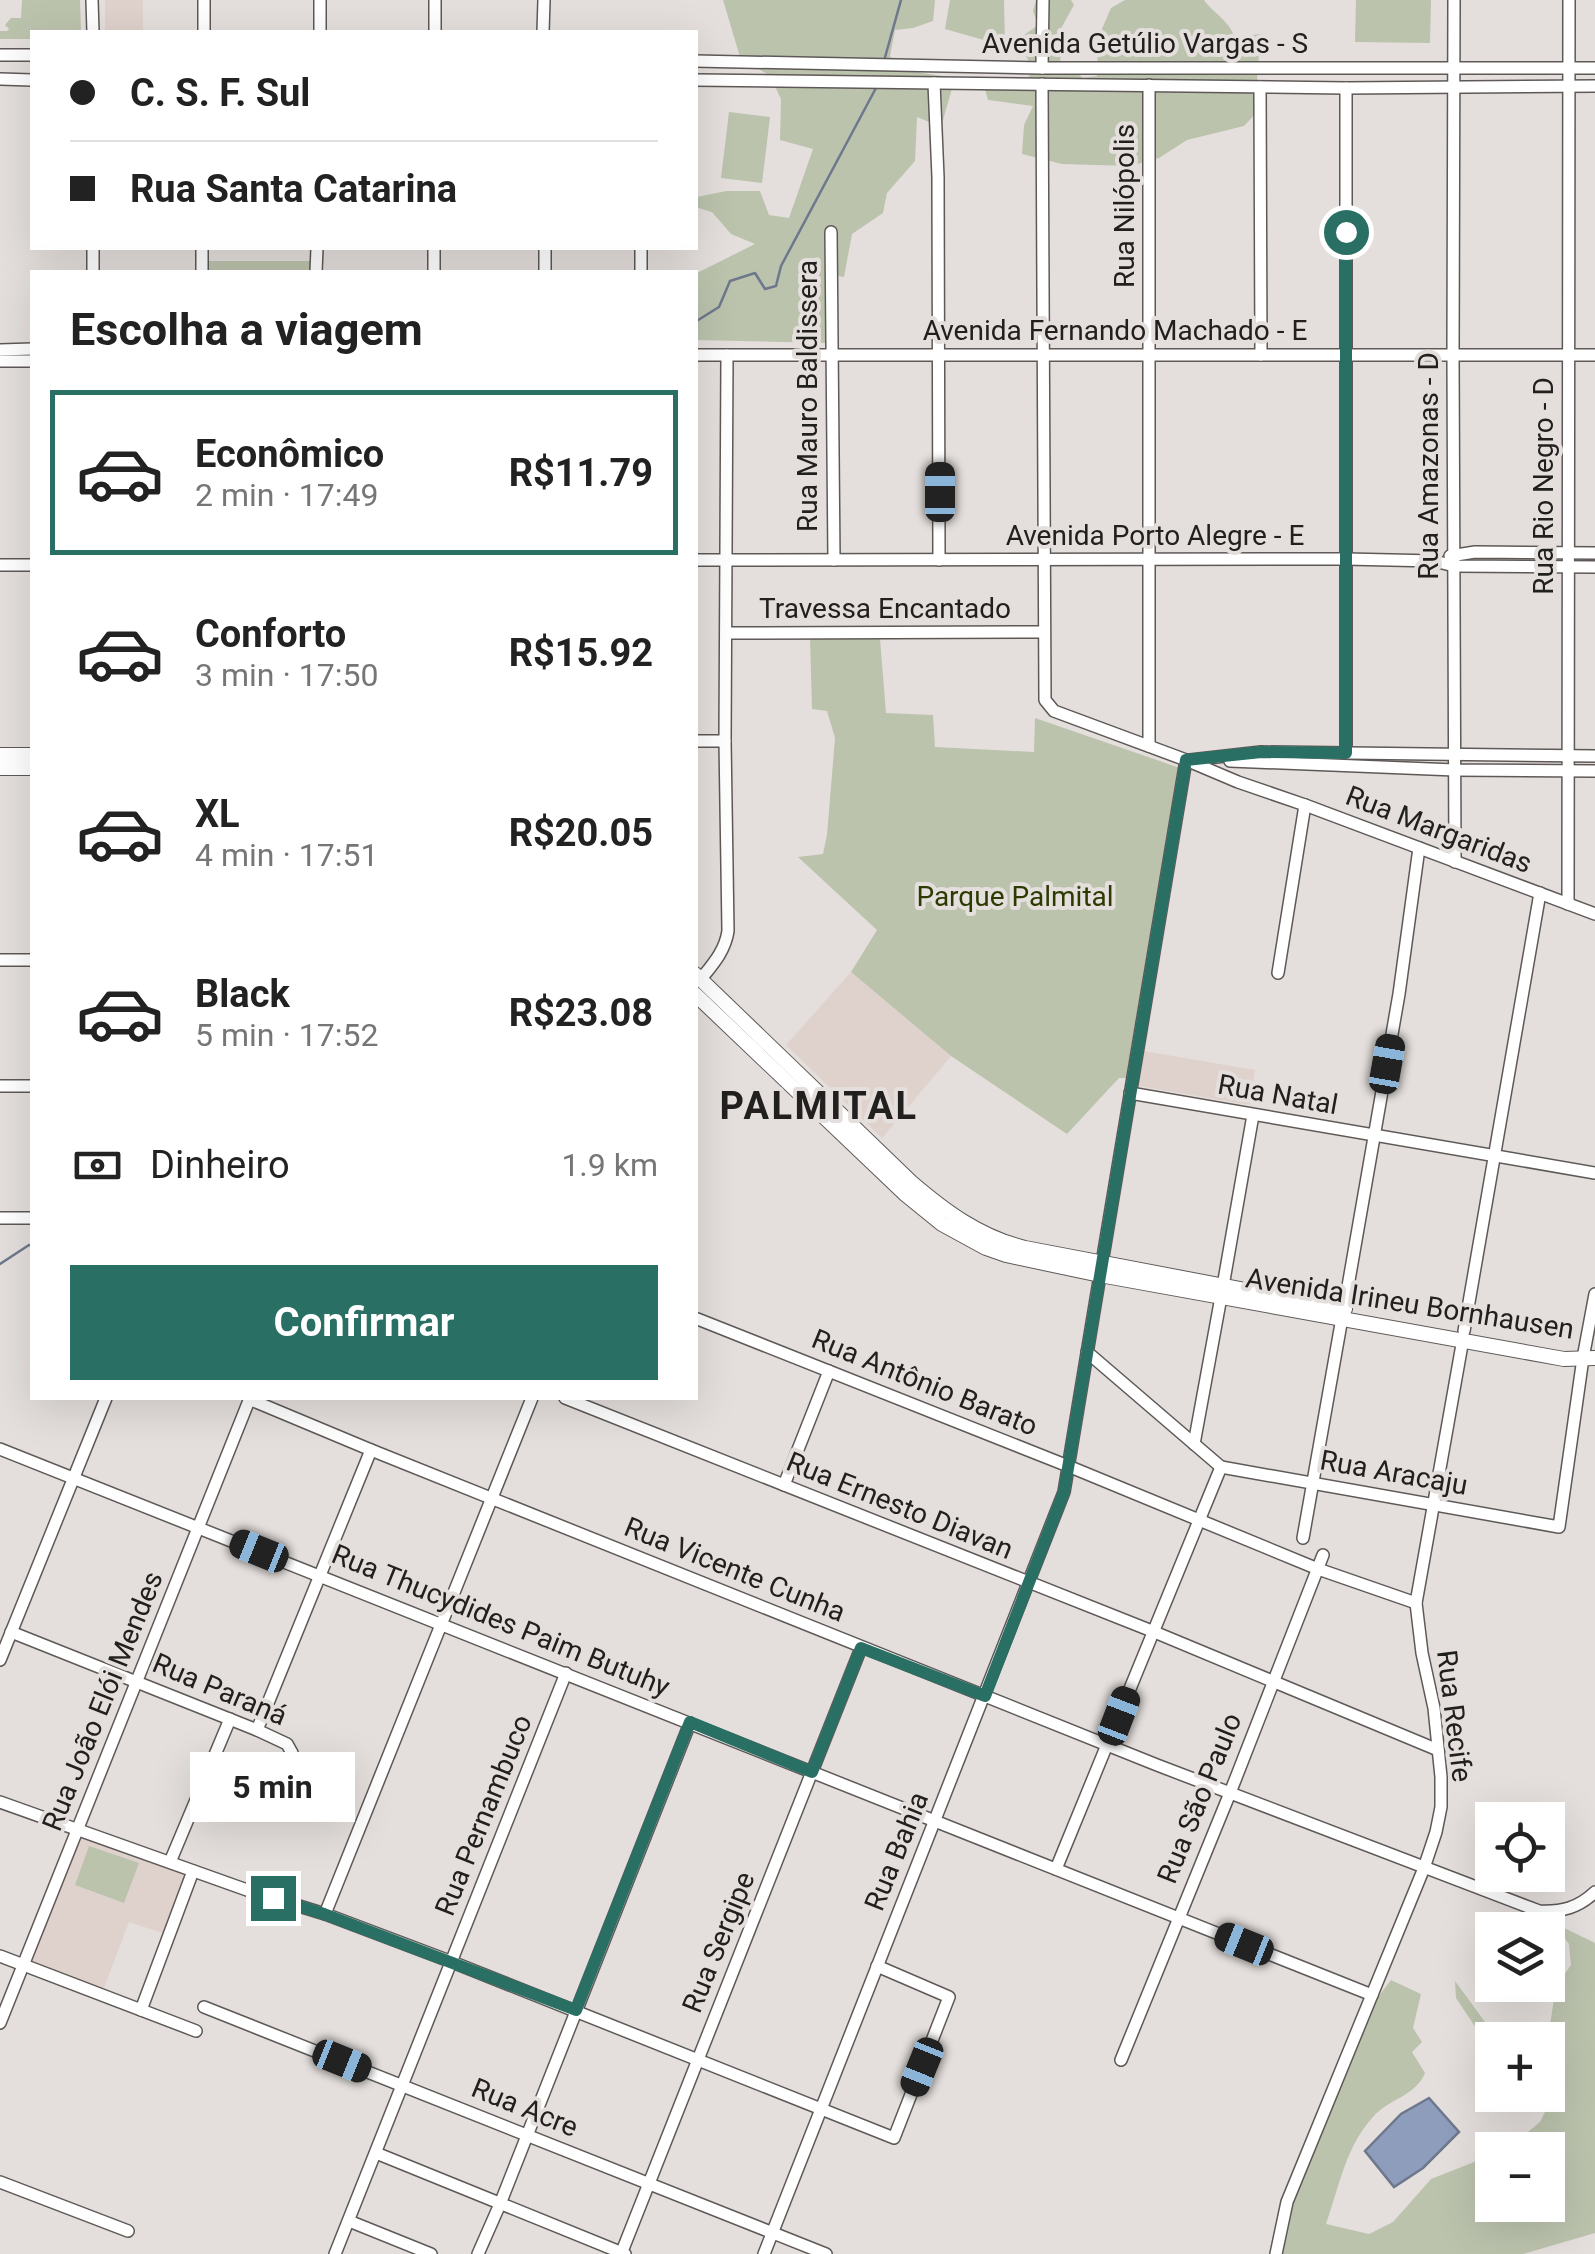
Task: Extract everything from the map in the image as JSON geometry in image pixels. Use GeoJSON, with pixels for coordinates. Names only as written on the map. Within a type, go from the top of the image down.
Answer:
{"type":"FeatureCollection","features":[{"type":"Feature","properties":{"kind":"main road"},"geometry":{"type":"LineString","coordinates":[[3,762],[30,755]]}},
{"type":"Feature","properties":{"kind":"main road"},"geometry":{"type":"LineString","coordinates":[[3,762],[30,768]]}},
{"type":"Feature","properties":{"kind":"main road","name":"Avenida Irineu Bornhausen"},"geometry":{"type":"LineString","coordinates":[[698,983],[912,1182],[948,1212],[990,1237],[1100,1269],[1464,1335],[1564,1358],[1591,1359]]}},
{"type":"Feature","properties":{"kind":"street"},"geometry":{"type":"LineString","coordinates":[[92,0],[93,30]]}},
{"type":"Feature","properties":{"kind":"street"},"geometry":{"type":"LineString","coordinates":[[204,0],[204,30]]}},
{"type":"Feature","properties":{"kind":"street"},"geometry":{"type":"LineString","coordinates":[[320,0],[320,30]]}},
{"type":"Feature","properties":{"kind":"street"},"geometry":{"type":"LineString","coordinates":[[434,30],[435,0]]}},
{"type":"Feature","properties":{"kind":"street"},"geometry":{"type":"LineString","coordinates":[[544,0],[544,30]]}},
{"type":"Feature","properties":{"kind":"street"},"geometry":{"type":"LineString","coordinates":[[1042,0],[1042,68]]}},
{"type":"Feature","properties":{"kind":"street","name":"Rua Amazonas - D"},"geometry":{"type":"LineString","coordinates":[[1454,0],[1455,862]]}},
{"type":"Feature","properties":{"kind":"street","name":"Rua Rio Negro - D"},"geometry":{"type":"LineString","coordinates":[[1568,904],[1569,0]]}},
{"type":"Feature","properties":{"kind":"street"},"geometry":{"type":"LineString","coordinates":[[0,55],[30,56]]}},
{"type":"Feature","properties":{"kind":"street","name":"Avenida Getúlio Vargas - S"},"geometry":{"type":"LineString","coordinates":[[698,60],[1042,68],[1595,68]]}},
{"type":"Feature","properties":{"kind":"street"},"geometry":{"type":"LineString","coordinates":[[0,79],[30,80]]}},
{"type":"Feature","properties":{"kind":"street","name":"Avenida Getúlio Vargas - S"},"geometry":{"type":"LineString","coordinates":[[698,80],[1346,88],[1595,86]]}},
{"type":"Feature","properties":{"kind":"street"},"geometry":{"type":"LineString","coordinates":[[934,82],[940,560]]}},
{"type":"Feature","properties":{"kind":"street"},"geometry":{"type":"LineString","coordinates":[[1042,84],[1044,632]]}},
{"type":"Feature","properties":{"kind":"street","name":"Rua Nilópolis"},"geometry":{"type":"LineString","coordinates":[[1148,746],[1149,85]]}},
{"type":"Feature","properties":{"kind":"street"},"geometry":{"type":"LineString","coordinates":[[1260,87],[1261,355]]}},
{"type":"Feature","properties":{"kind":"street"},"geometry":{"type":"LineString","coordinates":[[1346,88],[1346,753]]}},
{"type":"Feature","properties":{"kind":"street","name":"Rua Mauro Baldissera"},"geometry":{"type":"LineString","coordinates":[[831,232],[834,560]]}},
{"type":"Feature","properties":{"kind":"street"},"geometry":{"type":"LineString","coordinates":[[0,350],[30,349]]}},
{"type":"Feature","properties":{"kind":"street","name":"Avenida Fernando Machado - E"},"geometry":{"type":"LineString","coordinates":[[698,354],[1595,356]]}},
{"type":"Feature","properties":{"kind":"street"},"geometry":{"type":"LineString","coordinates":[[698,981],[720,955],[728,931],[726,355]]}},
{"type":"Feature","properties":{"kind":"street"},"geometry":{"type":"LineString","coordinates":[[0,361],[30,361]]}},
{"type":"Feature","properties":{"kind":"street","name":"Avenida Porto Alegre - E"},"geometry":{"type":"LineString","coordinates":[[1454,560],[1475,552],[1595,553]]}},
{"type":"Feature","properties":{"kind":"street","name":"Avenida Porto Alegre - E"},"geometry":{"type":"LineString","coordinates":[[698,560],[1346,559],[1595,567]]}},
{"type":"Feature","properties":{"kind":"street"},"geometry":{"type":"LineString","coordinates":[[0,565],[30,565]]}},
{"type":"Feature","properties":{"kind":"street","name":"Rua Margaridas"},"geometry":{"type":"LineString","coordinates":[[1044,632],[1045,700],[1054,711],[1595,914]]}},
{"type":"Feature","properties":{"kind":"street","name":"Travessa Encantado"},"geometry":{"type":"LineString","coordinates":[[726,633],[1044,632]]}},
{"type":"Feature","properties":{"kind":"street"},"geometry":{"type":"LineString","coordinates":[[698,741],[725,742]]}},
{"type":"Feature","properties":{"kind":"street"},"geometry":{"type":"LineString","coordinates":[[1186,760],[1261,752],[1595,756]]}},
{"type":"Feature","properties":{"kind":"street"},"geometry":{"type":"LineString","coordinates":[[1186,760],[1455,770],[1595,770]]}},
{"type":"Feature","properties":{"kind":"street","name":"Rua Bahia"},"geometry":{"type":"LineString","coordinates":[[764,2254],[1064,1492],[1186,760]]}},
{"type":"Feature","properties":{"kind":"street"},"geometry":{"type":"LineString","coordinates":[[1238,782],[1242,762]]}},
{"type":"Feature","properties":{"kind":"street"},"geometry":{"type":"LineString","coordinates":[[1278,973],[1305,805]]}},
{"type":"Feature","properties":{"kind":"street"},"geometry":{"type":"LineString","coordinates":[[1303,1538],[1399,994],[1418,848]]}},
{"type":"Feature","properties":{"kind":"street","name":"Rua Recife"},"geometry":{"type":"LineString","coordinates":[[1276,2254],[1288,2202],[1424,1868],[1441,1807],[1434,1708],[1416,1603],[1540,893]]}},
{"type":"Feature","properties":{"kind":"street"},"geometry":{"type":"LineString","coordinates":[[0,960],[30,960]]}},
{"type":"Feature","properties":{"kind":"street"},"geometry":{"type":"LineString","coordinates":[[0,1086],[30,1086]]}},
{"type":"Feature","properties":{"kind":"street","name":"Rua Natal"},"geometry":{"type":"LineString","coordinates":[[1130,1094],[1595,1173]]}},
{"type":"Feature","properties":{"kind":"street"},"geometry":{"type":"LineString","coordinates":[[1194,1444],[1253,1115]]}},
{"type":"Feature","properties":{"kind":"street"},"geometry":{"type":"LineString","coordinates":[[0,1218],[30,1218]]}},
{"type":"Feature","properties":{"kind":"street"},"geometry":{"type":"LineString","coordinates":[[1591,1359],[1595,1294]]}},
{"type":"Feature","properties":{"kind":"street","name":"Rua Antônio Barato"},"geometry":{"type":"LineString","coordinates":[[698,1319],[1318,1569],[1416,1603]]}},
{"type":"Feature","properties":{"kind":"street"},"geometry":{"type":"LineString","coordinates":[[1056,1868],[1220,1467],[1087,1352]]}},
{"type":"Feature","properties":{"kind":"street","name":"Rua Aracaju"},"geometry":{"type":"LineString","coordinates":[[1220,1467],[1559,1527],[1591,1359]]}},
{"type":"Feature","properties":{"kind":"street"},"geometry":{"type":"LineString","coordinates":[[784,1485],[829,1371]]}},
{"type":"Feature","properties":{"kind":"street"},"geometry":{"type":"LineString","coordinates":[[0,1660],[105,1400]]}},
{"type":"Feature","properties":{"kind":"street","name":"Rua João Elói Mendes"},"geometry":{"type":"LineString","coordinates":[[0,2023],[248,1400]]}},
{"type":"Feature","properties":{"kind":"street","name":"Rua Vicente Cunha"},"geometry":{"type":"LineString","coordinates":[[254,1400],[861,1648],[1540,1911],[1562,1912],[1595,1892]]}},
{"type":"Feature","properties":{"kind":"street"},"geometry":{"type":"LineString","coordinates":[[324,1914],[531,1400]]}},
{"type":"Feature","properties":{"kind":"street","name":"Rua Ernesto Diavan"},"geometry":{"type":"LineString","coordinates":[[570,1400],[1152,1631],[1438,1750]]}},
{"type":"Feature","properties":{"kind":"street","name":"Rua Thucydides Paim Butuhy"},"geometry":{"type":"LineString","coordinates":[[0,1448],[1372,1995]]}},
{"type":"Feature","properties":{"kind":"street"},"geometry":{"type":"LineString","coordinates":[[257,1730],[371,1450]]}},
{"type":"Feature","properties":{"kind":"street","name":"Rua São Paulo"},"geometry":{"type":"LineString","coordinates":[[1120,2060],[1323,1555]]}},
{"type":"Feature","properties":{"kind":"street","name":"Rua Paraná"},"geometry":{"type":"LineString","coordinates":[[11,1632],[257,1730],[288,1744],[292,1753]]}},
{"type":"Feature","properties":{"kind":"street","name":"Rua Sergipe"},"geometry":{"type":"LineString","coordinates":[[622,2254],[861,1648]]}},
{"type":"Feature","properties":{"kind":"street","name":"Rua Pernambuco"},"geometry":{"type":"LineString","coordinates":[[336,2254],[566,1673]]}},
{"type":"Feature","properties":{"kind":"street"},"geometry":{"type":"LineString","coordinates":[[170,1862],[230,1719]]}},
{"type":"Feature","properties":{"kind":"street"},"geometry":{"type":"LineString","coordinates":[[478,2254],[690,1722]]}},
{"type":"Feature","properties":{"kind":"street"},"geometry":{"type":"LineString","coordinates":[[0,1802],[452,1962],[894,2138],[949,1997],[876,1966]]}},
{"type":"Feature","properties":{"kind":"street"},"geometry":{"type":"LineString","coordinates":[[141,2010],[194,1871]]}},
{"type":"Feature","properties":{"kind":"street"},"geometry":{"type":"LineString","coordinates":[[0,1956],[196,2031]]}},
{"type":"Feature","properties":{"kind":"street","name":"Rua Acre"},"geometry":{"type":"LineString","coordinates":[[204,2007],[826,2254]]}},
{"type":"Feature","properties":{"kind":"street"},"geometry":{"type":"LineString","coordinates":[[376,2153],[622,2254]]}},
{"type":"Feature","properties":{"kind":"street"},"geometry":{"type":"LineString","coordinates":[[0,2182],[128,2232]]}},
{"type":"Feature","properties":{"kind":"street"},"geometry":{"type":"LineString","coordinates":[[349,2220],[431,2254]]}},
{"type":"Feature","properties":{"kind":"shaded area"},"geometry":{"type":"Polygon","coordinates":[[[105,0],[143,0],[143,30],[105,30],[105,0]]]}},
{"type":"Feature","properties":{"kind":"shaded area"},"geometry":{"type":"Polygon","coordinates":[[[851,972],[951,1056],[882,1138],[786,1045],[851,972]]]}},
{"type":"Feature","properties":{"kind":"shaded area"},"geometry":{"type":"Polygon","coordinates":[[[1144,1051],[1255,1070],[1250,1105],[1139,1086],[1144,1051]]]}},
{"type":"Feature","properties":{"kind":"shaded area"},"geometry":{"type":"Polygon","coordinates":[[[78,1834],[187,1875],[165,1934],[129,1922],[102,1993],[28,1964],[78,1834]]]}},
{"type":"Feature","properties":{"kind":"green space"},"geometry":{"type":"Polygon","coordinates":[[[22,0],[80,0],[81,30],[30,30],[30,39],[0,39],[0,31],[9,29],[5,25],[11,18],[21,18],[22,0]]]}},
{"type":"Feature","properties":{"kind":"green space"},"geometry":{"type":"Polygon","coordinates":[[[723,0],[935,0],[933,21],[895,30],[890,56],[897,69],[955,78],[941,127],[917,117],[915,161],[887,193],[883,213],[852,234],[844,277],[831,275],[825,343],[698,340],[698,272],[755,244],[731,234],[712,212],[698,208],[698,197],[726,191],[760,191],[769,215],[789,218],[813,149],[780,140],[781,99],[770,76],[740,57],[723,0]]]}},
{"type":"Feature","properties":{"kind":"green space"},"geometry":{"type":"Polygon","coordinates":[[[950,0],[1004,0],[1005,46],[945,29],[950,0]]]}},
{"type":"Feature","properties":{"kind":"green space"},"geometry":{"type":"Polygon","coordinates":[[[1036,0],[1071,0],[1074,5],[1059,32],[1060,60],[1083,78],[1097,76],[1098,38],[1111,8],[1125,0],[1204,0],[1234,37],[1261,34],[1257,78],[1266,103],[1244,126],[1187,140],[1159,158],[1130,166],[1062,164],[1022,154],[1024,125],[1033,106],[988,100],[983,82],[1026,80],[1034,69],[1016,41],[1038,25],[1033,11],[1036,0]]]}},
{"type":"Feature","properties":{"kind":"green space"},"geometry":{"type":"Polygon","coordinates":[[[1356,0],[1431,0],[1430,43],[1355,42],[1356,0]]]}},
{"type":"Feature","properties":{"kind":"green space"},"geometry":{"type":"Polygon","coordinates":[[[729,112],[770,117],[762,183],[721,178],[729,112]]]}},
{"type":"Feature","properties":{"kind":"green space"},"geometry":{"type":"Polygon","coordinates":[[[209,261],[312,261],[312,270],[209,270],[209,261]]]}},
{"type":"Feature","properties":{"kind":"green space","name":"Parque Palmital"},"geometry":{"type":"Polygon","coordinates":[[[810,637],[880,639],[886,713],[933,715],[935,747],[1034,752],[1035,718],[1180,768],[1128,1078],[1119,1078],[1067,1134],[951,1056],[851,972],[877,930],[798,857],[823,854],[835,738],[827,711],[812,709],[810,637]]]}},
{"type":"Feature","properties":{"kind":"green space"},"geometry":{"type":"Polygon","coordinates":[[[89,1846],[139,1863],[124,1903],[75,1885],[89,1846]]]}},
{"type":"Feature","properties":{"kind":"green space"},"geometry":{"type":"Polygon","coordinates":[[[1565,1928],[1595,1943],[1595,2233],[1523,2254],[1282,2254],[1285,2223],[1298,2187],[1378,1997],[1391,1980],[1421,1994],[1413,2028],[1422,2042],[1412,2052],[1425,2073],[1415,2087],[1379,2111],[1364,2128],[1344,2168],[1326,2224],[1369,2234],[1393,2222],[1431,2179],[1475,2162],[1475,2222],[1565,2222],[1565,2132],[1528,2132],[1545,2112],[1565,2112],[1565,2022],[1550,2022],[1554,2002],[1565,2002],[1565,1973],[1571,1965],[1565,1928]]]}},
{"type":"Feature","properties":{"kind":"green space"},"geometry":{"type":"Polygon","coordinates":[[[1455,1981],[1485,2022],[1475,2022],[1475,2026],[1456,1998],[1455,1981]]]}},
{"type":"Feature","properties":{"kind":"water"},"geometry":{"type":"Polygon","coordinates":[[[1429,2098],[1459,2132],[1423,2168],[1394,2187],[1365,2151],[1401,2114],[1429,2098]]]}},
{"type":"Feature","properties":{"kind":"waterway"},"geometry":{"type":"LineString","coordinates":[[884,61],[901,0]]}},
{"type":"Feature","properties":{"kind":"waterway"},"geometry":{"type":"LineString","coordinates":[[698,320],[719,307],[730,281],[755,273],[765,289],[776,286],[781,266],[876,88]]}},
{"type":"Feature","properties":{"kind":"waterway"},"geometry":{"type":"LineString","coordinates":[[0,1264],[30,1245]]}},
{"type":"Feature","properties":{"kind":"district","name":"PALMITAL"},"geometry":{"type":"Point","coordinates":[819,1106]}},
{"type":"Feature","properties":{"kind":"route"},"geometry":{"type":"LineString","coordinates":[[273,1898],[576,2010],[690,1722],[812,1772],[861,1648],[985,1696],[1064,1492],[1186,760],[1261,752],[1346,753],[1346,232]]}}]}
